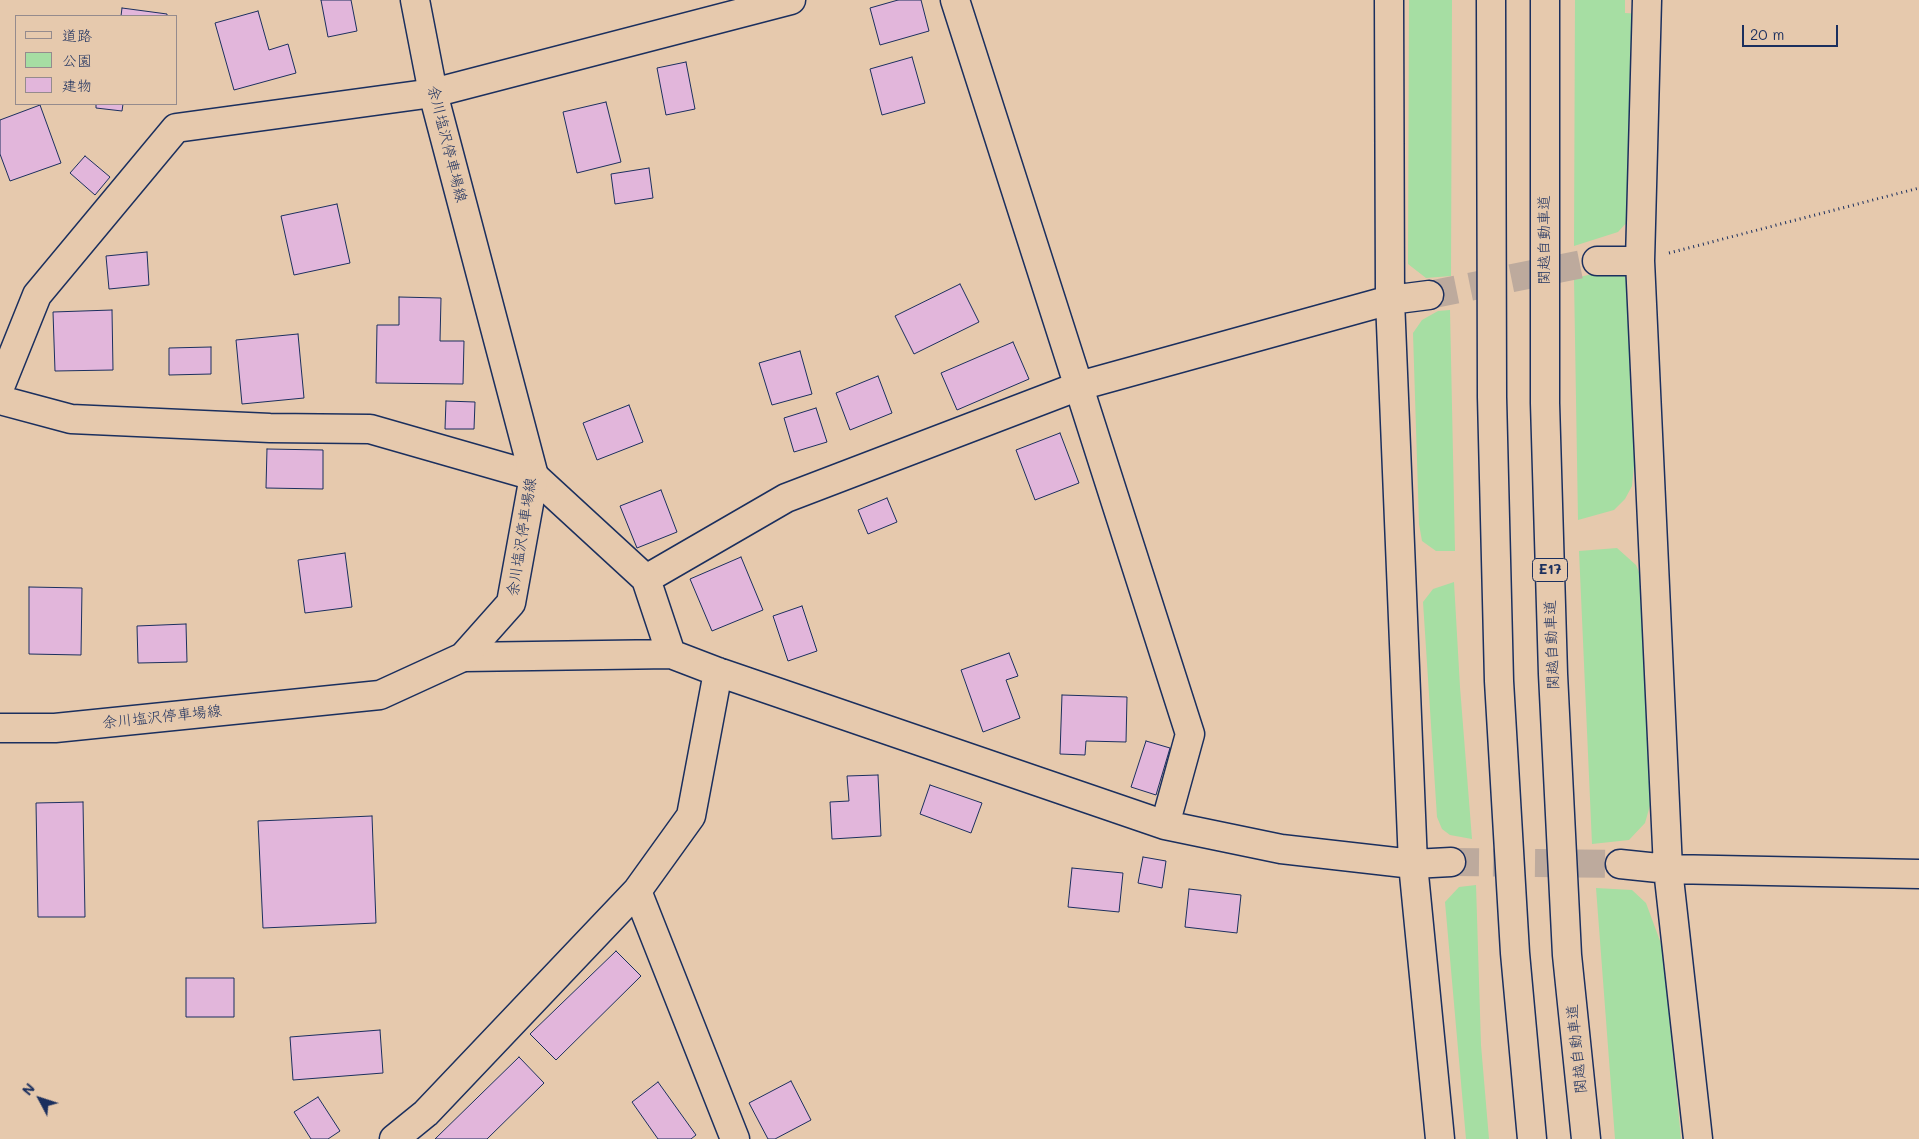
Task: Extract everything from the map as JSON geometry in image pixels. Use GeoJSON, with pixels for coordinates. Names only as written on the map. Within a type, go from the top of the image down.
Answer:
{"type":"FeatureCollection","features":[{"type":"Feature","properties":{"kind":"main road","name":"余川塩沢停車場線"},"geometry":{"type":"LineString","coordinates":[[0,728],[55,728],[380,695],[463,657],[511,603],[534,476],[433,93],[415,0]]}},
{"type":"Feature","properties":{"kind":"main road"},"geometry":{"type":"LineString","coordinates":[[0,387],[37,295],[176,128],[433,93],[791,0]]}},
{"type":"Feature","properties":{"kind":"main road"},"geometry":{"type":"LineString","coordinates":[[955,0],[1190,734],[1165,825]]}},
{"type":"Feature","properties":{"kind":"main road"},"geometry":{"type":"LineString","coordinates":[[1389,0],[1390,300],[1413,864],[1440,1139]]}},
{"type":"Feature","properties":{"kind":"main road"},"geometry":{"type":"LineString","coordinates":[[1491,0],[1492,387],[1499,681],[1515,953],[1532,1139]]}},
{"type":"Feature","properties":{"kind":"main road","name":"関越自動車道"},"geometry":{"type":"LineString","coordinates":[[1545,0],[1545,394],[1553,664],[1567,955],[1586,1139]]}},
{"type":"Feature","properties":{"kind":"main road"},"geometry":{"type":"LineString","coordinates":[[1646,0],[1640,261],[1668,869],[1698,1139]]}},
{"type":"Feature","properties":{"kind":"main road"},"geometry":{"type":"LineString","coordinates":[[1597,261],[1640,261]]}},
{"type":"Feature","properties":{"kind":"main road"},"geometry":{"type":"LineString","coordinates":[[646,579],[786,498],[1079,386],[1390,300],[1429,294]]}},
{"type":"Feature","properties":{"kind":"main road"},"geometry":{"type":"LineString","coordinates":[[0,400],[71,419],[270,428],[370,429],[534,476],[646,579],[671,654]]}},
{"type":"Feature","properties":{"kind":"main road"},"geometry":{"type":"LineString","coordinates":[[463,657],[671,654],[718,672],[1165,825],[1281,849],[1413,864],[1451,862]]}},
{"type":"Feature","properties":{"kind":"main road"},"geometry":{"type":"LineString","coordinates":[[394,1139],[426,1112],[637,891],[691,816],[718,672]]}},
{"type":"Feature","properties":{"kind":"main road"},"geometry":{"type":"LineString","coordinates":[[1620,864],[1668,869],[1919,874]]}},
{"type":"Feature","properties":{"kind":"main road"},"geometry":{"type":"LineString","coordinates":[[637,891],[735,1139]]}},
{"type":"Feature","properties":{"kind":"path"},"geometry":{"type":"LineString","coordinates":[[1640,261],[1919,188]]}},
{"type":"Feature","properties":{"kind":"green space"},"geometry":{"type":"Polygon","coordinates":[[[1409,0],[1452,0],[1451,276],[1426,278],[1408,264],[1409,0]]]}},
{"type":"Feature","properties":{"kind":"green space"},"geometry":{"type":"Polygon","coordinates":[[[1575,0],[1625,0],[1625,13],[1643,14],[1630,219],[1618,232],[1574,246],[1575,0]]]}},
{"type":"Feature","properties":{"kind":"green space"},"geometry":{"type":"Polygon","coordinates":[[[1617,269],[1633,283],[1634,465],[1632,486],[1625,499],[1614,510],[1578,520],[1574,278],[1617,269]]]}},
{"type":"Feature","properties":{"kind":"green space"},"geometry":{"type":"Polygon","coordinates":[[[1450,310],[1455,551],[1436,551],[1422,541],[1419,524],[1413,333],[1422,320],[1438,311],[1450,310]]]}},
{"type":"Feature","properties":{"kind":"green space"},"geometry":{"type":"Polygon","coordinates":[[[1617,548],[1636,565],[1644,584],[1651,802],[1645,823],[1629,840],[1592,844],[1579,551],[1617,548]]]}},
{"type":"Feature","properties":{"kind":"green space"},"geometry":{"type":"Polygon","coordinates":[[[1454,582],[1472,839],[1450,835],[1442,829],[1437,817],[1423,602],[1433,589],[1454,582]]]}},
{"type":"Feature","properties":{"kind":"green space"},"geometry":{"type":"Polygon","coordinates":[[[1476,885],[1481,1045],[1489,1139],[1466,1139],[1445,902],[1459,887],[1476,885]]]}},
{"type":"Feature","properties":{"kind":"green space"},"geometry":{"type":"Polygon","coordinates":[[[1596,888],[1632,890],[1646,903],[1663,949],[1681,1139],[1615,1139],[1596,888]]]}},
{"type":"Feature","properties":{"kind":"building"},"geometry":{"type":"Polygon","coordinates":[[[321,0],[351,0],[357,31],[328,37],[321,0]]]}},
{"type":"Feature","properties":{"kind":"building"},"geometry":{"type":"Polygon","coordinates":[[[898,0],[921,0],[929,31],[880,45],[870,8],[898,0]]]}},
{"type":"Feature","properties":{"kind":"building"},"geometry":{"type":"Polygon","coordinates":[[[122,8],[167,14],[167,15],[121,15],[122,8]]]}},
{"type":"Feature","properties":{"kind":"building"},"geometry":{"type":"Polygon","coordinates":[[[258,11],[269,50],[288,44],[296,73],[234,90],[215,23],[258,11]]]}},
{"type":"Feature","properties":{"kind":"building"},"geometry":{"type":"Polygon","coordinates":[[[912,57],[925,103],[882,115],[870,69],[912,57]]]}},
{"type":"Feature","properties":{"kind":"building"},"geometry":{"type":"Polygon","coordinates":[[[686,62],[695,109],[666,115],[657,68],[686,62]]]}},
{"type":"Feature","properties":{"kind":"building"},"geometry":{"type":"Polygon","coordinates":[[[606,102],[621,162],[577,173],[563,112],[606,102]]]}},
{"type":"Feature","properties":{"kind":"building"},"geometry":{"type":"Polygon","coordinates":[[[40,105],[61,163],[10,181],[0,154],[0,120],[40,105]]]}},
{"type":"Feature","properties":{"kind":"building"},"geometry":{"type":"Polygon","coordinates":[[[96,105],[123,105],[122,111],[96,108],[96,105]]]}},
{"type":"Feature","properties":{"kind":"building"},"geometry":{"type":"Polygon","coordinates":[[[85,156],[110,177],[95,195],[70,173],[85,156]]]}},
{"type":"Feature","properties":{"kind":"building"},"geometry":{"type":"Polygon","coordinates":[[[649,168],[653,198],[615,204],[611,174],[649,168]]]}},
{"type":"Feature","properties":{"kind":"building"},"geometry":{"type":"Polygon","coordinates":[[[337,204],[350,263],[294,275],[281,216],[337,204]]]}},
{"type":"Feature","properties":{"kind":"building"},"geometry":{"type":"Polygon","coordinates":[[[147,252],[149,285],[109,289],[106,256],[147,252]]]}},
{"type":"Feature","properties":{"kind":"building"},"geometry":{"type":"Polygon","coordinates":[[[960,284],[979,322],[914,354],[895,316],[960,284]]]}},
{"type":"Feature","properties":{"kind":"building"},"geometry":{"type":"Polygon","coordinates":[[[399,297],[441,298],[440,341],[464,341],[463,384],[376,383],[377,325],[399,325],[399,297]]]}},
{"type":"Feature","properties":{"kind":"building"},"geometry":{"type":"Polygon","coordinates":[[[112,310],[113,370],[55,371],[53,312],[112,310]]]}},
{"type":"Feature","properties":{"kind":"building"},"geometry":{"type":"Polygon","coordinates":[[[298,334],[304,398],[242,404],[236,340],[298,334]]]}},
{"type":"Feature","properties":{"kind":"building"},"geometry":{"type":"Polygon","coordinates":[[[1013,342],[1029,379],[957,410],[941,373],[1013,342]]]}},
{"type":"Feature","properties":{"kind":"building"},"geometry":{"type":"Polygon","coordinates":[[[211,347],[211,374],[169,375],[169,348],[211,347]]]}},
{"type":"Feature","properties":{"kind":"building"},"geometry":{"type":"Polygon","coordinates":[[[800,351],[812,394],[772,405],[759,363],[800,351]]]}},
{"type":"Feature","properties":{"kind":"building"},"geometry":{"type":"Polygon","coordinates":[[[878,376],[892,413],[850,430],[836,393],[878,376]]]}},
{"type":"Feature","properties":{"kind":"building"},"geometry":{"type":"Polygon","coordinates":[[[446,401],[475,402],[474,429],[445,429],[446,401]]]}},
{"type":"Feature","properties":{"kind":"building"},"geometry":{"type":"Polygon","coordinates":[[[629,405],[643,442],[597,460],[583,423],[629,405]]]}},
{"type":"Feature","properties":{"kind":"building"},"geometry":{"type":"Polygon","coordinates":[[[816,408],[827,442],[794,452],[784,418],[816,408]]]}},
{"type":"Feature","properties":{"kind":"building"},"geometry":{"type":"Polygon","coordinates":[[[1060,433],[1079,483],[1035,500],[1016,450],[1060,433]]]}},
{"type":"Feature","properties":{"kind":"building"},"geometry":{"type":"Polygon","coordinates":[[[267,449],[323,450],[323,489],[266,488],[267,449]]]}},
{"type":"Feature","properties":{"kind":"building"},"geometry":{"type":"Polygon","coordinates":[[[661,490],[677,532],[637,548],[620,506],[661,490]]]}},
{"type":"Feature","properties":{"kind":"building"},"geometry":{"type":"Polygon","coordinates":[[[887,498],[897,522],[868,534],[858,510],[887,498]]]}},
{"type":"Feature","properties":{"kind":"building"},"geometry":{"type":"Polygon","coordinates":[[[345,553],[352,607],[305,613],[298,560],[345,553]]]}},
{"type":"Feature","properties":{"kind":"building"},"geometry":{"type":"Polygon","coordinates":[[[741,557],[763,610],[712,631],[690,579],[741,557]]]}},
{"type":"Feature","properties":{"kind":"building"},"geometry":{"type":"Polygon","coordinates":[[[29,587],[82,588],[81,655],[29,654],[29,587]]]}},
{"type":"Feature","properties":{"kind":"building"},"geometry":{"type":"Polygon","coordinates":[[[802,606],[817,651],[788,661],[773,616],[802,606]]]}},
{"type":"Feature","properties":{"kind":"building"},"geometry":{"type":"Polygon","coordinates":[[[186,624],[187,662],[138,663],[137,626],[186,624]]]}},
{"type":"Feature","properties":{"kind":"building"},"geometry":{"type":"Polygon","coordinates":[[[1009,653],[1018,676],[1006,680],[1020,718],[983,732],[961,670],[1009,653]]]}},
{"type":"Feature","properties":{"kind":"building"},"geometry":{"type":"Polygon","coordinates":[[[1062,695],[1127,697],[1126,742],[1086,741],[1085,755],[1060,754],[1062,695]]]}},
{"type":"Feature","properties":{"kind":"building"},"geometry":{"type":"Polygon","coordinates":[[[1146,741],[1170,748],[1156,795],[1131,787],[1146,741]]]}},
{"type":"Feature","properties":{"kind":"building"},"geometry":{"type":"Polygon","coordinates":[[[878,775],[881,836],[832,839],[830,802],[849,801],[847,776],[878,775]]]}},
{"type":"Feature","properties":{"kind":"building"},"geometry":{"type":"Polygon","coordinates":[[[930,785],[982,803],[971,833],[920,814],[930,785]]]}},
{"type":"Feature","properties":{"kind":"building"},"geometry":{"type":"Polygon","coordinates":[[[83,802],[85,917],[38,917],[36,803],[83,802]]]}},
{"type":"Feature","properties":{"kind":"building"},"geometry":{"type":"Polygon","coordinates":[[[372,816],[376,923],[263,928],[258,821],[372,816]]]}},
{"type":"Feature","properties":{"kind":"building"},"geometry":{"type":"Polygon","coordinates":[[[1143,857],[1166,861],[1162,888],[1138,883],[1143,857]]]}},
{"type":"Feature","properties":{"kind":"building"},"geometry":{"type":"Polygon","coordinates":[[[1072,868],[1123,873],[1119,912],[1068,907],[1072,868]]]}},
{"type":"Feature","properties":{"kind":"building"},"geometry":{"type":"Polygon","coordinates":[[[1189,889],[1241,895],[1237,933],[1185,927],[1189,889]]]}},
{"type":"Feature","properties":{"kind":"building"},"geometry":{"type":"Polygon","coordinates":[[[616,951],[641,976],[556,1060],[530,1034],[616,951]]]}},
{"type":"Feature","properties":{"kind":"building"},"geometry":{"type":"Polygon","coordinates":[[[186,978],[234,978],[234,1017],[186,1017],[186,978]]]}},
{"type":"Feature","properties":{"kind":"building"},"geometry":{"type":"Polygon","coordinates":[[[380,1030],[383,1073],[293,1080],[290,1037],[380,1030]]]}},
{"type":"Feature","properties":{"kind":"building"},"geometry":{"type":"Polygon","coordinates":[[[519,1057],[544,1083],[487,1139],[435,1139],[519,1057]]]}},
{"type":"Feature","properties":{"kind":"building"},"geometry":{"type":"Polygon","coordinates":[[[791,1081],[811,1120],[775,1139],[768,1139],[749,1103],[791,1081]]]}},
{"type":"Feature","properties":{"kind":"building"},"geometry":{"type":"Polygon","coordinates":[[[658,1082],[696,1135],[691,1139],[658,1139],[632,1102],[658,1082]]]}},
{"type":"Feature","properties":{"kind":"building"},"geometry":{"type":"Polygon","coordinates":[[[318,1097],[340,1131],[328,1139],[311,1139],[294,1112],[318,1097]]]}},
{"type":"Feature","properties":{"kind":"tunnel"},"geometry":{"type":"LineString","coordinates":[[1429,295],[1597,261]]}},
{"type":"Feature","properties":{"kind":"tunnel"},"geometry":{"type":"LineString","coordinates":[[1451,862],[1620,864]]}}]}
